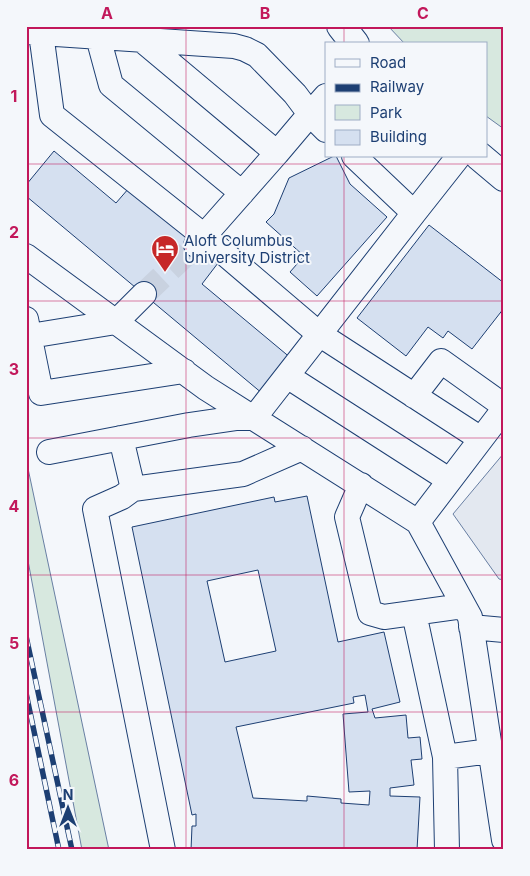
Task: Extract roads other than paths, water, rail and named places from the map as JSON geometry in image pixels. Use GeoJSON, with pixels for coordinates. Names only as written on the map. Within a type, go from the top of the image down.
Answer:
{"type":"FeatureCollection","features":[{"type":"Feature","properties":{"kind":"main road"},"geometry":{"type":"LineString","coordinates":[[341,26],[353,42]]}},
{"type":"Feature","properties":{"kind":"main road"},"geometry":{"type":"LineString","coordinates":[[480,158],[504,177]]}},
{"type":"Feature","properties":{"kind":"lane"},"geometry":{"type":"LineString","coordinates":[[318,122],[295,94],[257,55],[245,49],[234,46],[34,33],[52,115],[200,241],[319,334],[481,439]]}},
{"type":"Feature","properties":{"kind":"lane"},"geometry":{"type":"LineString","coordinates":[[98,37],[111,85],[242,193]]}},
{"type":"Feature","properties":{"kind":"lane"},"geometry":{"type":"LineString","coordinates":[[142,40],[277,153]]}},
{"type":"Feature","properties":{"kind":"lane"},"geometry":{"type":"LineString","coordinates":[[200,241],[277,153],[318,122],[325,99]]}},
{"type":"Feature","properties":{"kind":"lane"},"geometry":{"type":"LineString","coordinates":[[356,158],[414,213]]}},
{"type":"Feature","properties":{"kind":"lane"},"geometry":{"type":"LineString","coordinates":[[254,418],[457,158]]}},
{"type":"Feature","properties":{"kind":"lane"},"geometry":{"type":"LineString","coordinates":[[26,256],[206,388],[418,522],[467,617],[495,754],[504,840]]}},
{"type":"Feature","properties":{"kind":"lane"},"geometry":{"type":"LineString","coordinates":[[144,294],[116,322],[28,327],[41,393],[184,371]]}},
{"type":"Feature","properties":{"kind":"lane"},"geometry":{"type":"LineString","coordinates":[[414,396],[441,361],[504,408],[418,522]]}},
{"type":"Feature","properties":{"kind":"lane"},"geometry":{"type":"LineString","coordinates":[[286,376],[449,480]]}},
{"type":"Feature","properties":{"kind":"lane"},"geometry":{"type":"LineString","coordinates":[[48,452],[189,425],[237,418],[254,418]]}},
{"type":"Feature","properties":{"kind":"lane"},"geometry":{"type":"LineString","coordinates":[[121,438],[133,488]]}},
{"type":"Feature","properties":{"kind":"lane"},"geometry":{"type":"LineString","coordinates":[[163,850],[95,509],[122,497],[133,488],[243,474],[302,448]]}},
{"type":"Feature","properties":{"kind":"lane"},"geometry":{"type":"LineString","coordinates":[[361,485],[347,517],[370,612],[384,617],[414,612],[467,617],[504,630]]}},
{"type":"Feature","properties":{"kind":"lane"},"geometry":{"type":"LineString","coordinates":[[414,612],[445,757],[447,850]]}},
{"type":"Feature","properties":{"kind":"lane"},"geometry":{"type":"LineString","coordinates":[[445,757],[495,754]]}},
{"type":"Feature","properties":{"kind":"tunnel"},"geometry":{"type":"LineString","coordinates":[[144,294],[196,245]]}},
{"type":"Feature","properties":{"kind":"railway"},"geometry":{"type":"LineString","coordinates":[[26,636],[72,850]]}},
{"type":"Feature","properties":{"kind":"railway"},"geometry":{"type":"LineString","coordinates":[[26,693],[59,850]]}},
{"type":"Feature","properties":{"kind":"place","name":"Aloft Columbus University District"},"geometry":{"type":"Point","coordinates":[165,273]}}]}
